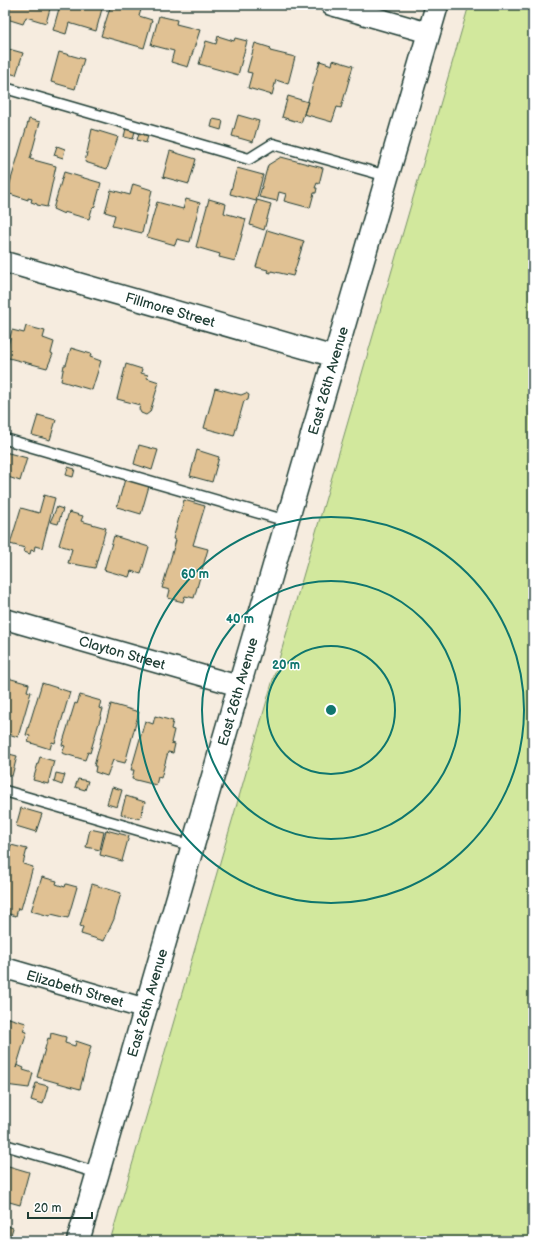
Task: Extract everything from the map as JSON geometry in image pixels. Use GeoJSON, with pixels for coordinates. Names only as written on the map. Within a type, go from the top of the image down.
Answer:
{"type":"FeatureCollection","features":[{"type":"Feature","properties":{"kind":"street"},"geometry":{"type":"LineString","coordinates":[[331,5],[429,33]]}},
{"type":"Feature","properties":{"kind":"street","name":"East 26th Avenue"},"geometry":{"type":"LineString","coordinates":[[78,1241],[437,5]]}},
{"type":"Feature","properties":{"kind":"street","name":"Fillmore Street"},"geometry":{"type":"LineString","coordinates":[[5,262],[335,357]]}},
{"type":"Feature","properties":{"kind":"street","name":"Clayton Street"},"geometry":{"type":"LineString","coordinates":[[5,619],[239,686]]}},
{"type":"Feature","properties":{"kind":"street","name":"Elizabeth Street"},"geometry":{"type":"LineString","coordinates":[[5,968],[146,1009]]}},
{"type":"Feature","properties":{"kind":"lane"},"geometry":{"type":"LineString","coordinates":[[5,88],[249,158],[273,144],[388,176]]}},
{"type":"Feature","properties":{"kind":"lane"},"geometry":{"type":"LineString","coordinates":[[5,439],[287,521]]}},
{"type":"Feature","properties":{"kind":"lane"},"geometry":{"type":"LineString","coordinates":[[5,792],[193,846]]}},
{"type":"Feature","properties":{"kind":"lane"},"geometry":{"type":"LineString","coordinates":[[5,1146],[98,1172]]}},
{"type":"Feature","properties":{"kind":"green space"},"geometry":{"type":"Polygon","coordinates":[[[469,5],[533,5],[533,1241],[110,1241],[469,5]]]}},
{"type":"Feature","properties":{"kind":"building"},"geometry":{"type":"Polygon","coordinates":[[[11,5],[51,5],[46,23],[26,17],[23,24],[7,19],[11,5]]]}},
{"type":"Feature","properties":{"kind":"building"},"geometry":{"type":"Polygon","coordinates":[[[60,5],[103,5],[96,31],[69,23],[66,34],[53,30],[60,5]]]}},
{"type":"Feature","properties":{"kind":"building"},"geometry":{"type":"Polygon","coordinates":[[[111,5],[123,5],[141,10],[139,16],[152,20],[144,48],[101,36],[111,5]]]}},
{"type":"Feature","properties":{"kind":"building"},"geometry":{"type":"Polygon","coordinates":[[[159,16],[177,20],[176,24],[200,30],[188,67],[171,62],[174,51],[151,45],[159,16]]]}},
{"type":"Feature","properties":{"kind":"building"},"geometry":{"type":"Polygon","coordinates":[[[218,36],[234,41],[235,38],[247,41],[238,75],[199,64],[206,41],[216,44],[218,36]]]}},
{"type":"Feature","properties":{"kind":"building"},"geometry":{"type":"Polygon","coordinates":[[[255,43],[271,48],[270,51],[295,57],[288,84],[276,80],[272,95],[248,88],[252,73],[247,72],[255,43]]]}},
{"type":"Feature","properties":{"kind":"building"},"geometry":{"type":"Polygon","coordinates":[[[5,48],[23,53],[16,75],[5,72],[5,48]]]}},
{"type":"Feature","properties":{"kind":"building"},"geometry":{"type":"Polygon","coordinates":[[[59,52],[84,59],[75,89],[51,82],[59,52]]]}},
{"type":"Feature","properties":{"kind":"building"},"geometry":{"type":"Polygon","coordinates":[[[333,60],[353,66],[341,108],[337,107],[332,122],[304,114],[320,61],[332,65],[333,60]]]}},
{"type":"Feature","properties":{"kind":"building"},"geometry":{"type":"Polygon","coordinates":[[[288,96],[308,102],[301,123],[282,117],[288,96]]]}},
{"type":"Feature","properties":{"kind":"building"},"geometry":{"type":"Polygon","coordinates":[[[238,115],[259,121],[253,142],[232,136],[238,115]]]}},
{"type":"Feature","properties":{"kind":"building"},"geometry":{"type":"Polygon","coordinates":[[[29,119],[40,122],[30,159],[56,166],[47,207],[31,202],[32,199],[28,198],[28,200],[7,193],[29,119]]]}},
{"type":"Feature","properties":{"kind":"building"},"geometry":{"type":"Polygon","coordinates":[[[213,119],[223,121],[221,130],[211,127],[213,119]]]}},
{"type":"Feature","properties":{"kind":"building"},"geometry":{"type":"Polygon","coordinates":[[[126,128],[135,131],[133,139],[124,137],[126,128]]]}},
{"type":"Feature","properties":{"kind":"building"},"geometry":{"type":"Polygon","coordinates":[[[92,129],[118,137],[107,169],[85,162],[92,129]]]}},
{"type":"Feature","properties":{"kind":"building"},"geometry":{"type":"Polygon","coordinates":[[[139,133],[148,136],[146,143],[137,140],[139,133]]]}},
{"type":"Feature","properties":{"kind":"building"},"geometry":{"type":"Polygon","coordinates":[[[57,146],[65,149],[63,158],[54,155],[57,146]]]}},
{"type":"Feature","properties":{"kind":"building"},"geometry":{"type":"Polygon","coordinates":[[[170,151],[196,159],[189,184],[163,177],[170,151]]]}},
{"type":"Feature","properties":{"kind":"building"},"geometry":{"type":"Polygon","coordinates":[[[281,157],[323,168],[319,184],[317,183],[315,188],[317,188],[316,193],[314,193],[310,208],[284,201],[286,194],[279,192],[277,201],[259,197],[268,165],[281,157]]]}},
{"type":"Feature","properties":{"kind":"building"},"geometry":{"type":"Polygon","coordinates":[[[5,164],[9,166],[5,178],[5,164]]]}},
{"type":"Feature","properties":{"kind":"building"},"geometry":{"type":"Polygon","coordinates":[[[237,168],[263,175],[256,201],[230,194],[237,168]]]}},
{"type":"Feature","properties":{"kind":"building"},"geometry":{"type":"Polygon","coordinates":[[[64,172],[101,183],[95,206],[92,209],[89,219],[64,212],[64,214],[53,209],[64,172]]]}},
{"type":"Feature","properties":{"kind":"building"},"geometry":{"type":"Polygon","coordinates":[[[133,184],[152,190],[142,233],[112,226],[115,215],[105,212],[111,190],[130,195],[133,184]]]}},
{"type":"Feature","properties":{"kind":"building"},"geometry":{"type":"Polygon","coordinates":[[[186,199],[200,203],[190,242],[177,239],[175,245],[147,237],[157,202],[183,209],[186,199]]]}},
{"type":"Feature","properties":{"kind":"building"},"geometry":{"type":"Polygon","coordinates":[[[209,199],[226,204],[224,213],[246,219],[235,261],[219,257],[220,254],[196,247],[209,199]]]}},
{"type":"Feature","properties":{"kind":"building"},"geometry":{"type":"Polygon","coordinates":[[[257,200],[271,204],[264,230],[250,225],[257,200]]]}},
{"type":"Feature","properties":{"kind":"building"},"geometry":{"type":"Polygon","coordinates":[[[267,230],[304,241],[293,276],[271,271],[271,273],[267,272],[268,270],[256,267],[267,230]]]}},
{"type":"Feature","properties":{"kind":"building"},"geometry":{"type":"Polygon","coordinates":[[[26,326],[45,331],[43,338],[54,342],[51,353],[53,354],[47,368],[5,357],[12,330],[24,333],[26,326]]]}},
{"type":"Feature","properties":{"kind":"building"},"geometry":{"type":"Polygon","coordinates":[[[71,348],[91,354],[90,357],[101,361],[92,390],[61,381],[64,365],[66,365],[71,348]]]}},
{"type":"Feature","properties":{"kind":"building"},"geometry":{"type":"Polygon","coordinates":[[[126,364],[142,369],[141,373],[148,375],[147,378],[159,382],[150,412],[146,415],[141,413],[139,409],[140,405],[117,399],[126,364]]]}},
{"type":"Feature","properties":{"kind":"building"},"geometry":{"type":"Polygon","coordinates":[[[215,388],[241,395],[246,393],[249,395],[248,400],[244,401],[234,436],[204,428],[215,388]]]}},
{"type":"Feature","properties":{"kind":"building"},"geometry":{"type":"Polygon","coordinates":[[[5,400],[8,401],[5,414],[5,400]]]}},
{"type":"Feature","properties":{"kind":"building"},"geometry":{"type":"Polygon","coordinates":[[[38,415],[56,420],[50,440],[32,435],[38,415]]]}},
{"type":"Feature","properties":{"kind":"building"},"geometry":{"type":"Polygon","coordinates":[[[139,445],[158,450],[152,470],[134,464],[139,445]]]}},
{"type":"Feature","properties":{"kind":"building"},"geometry":{"type":"Polygon","coordinates":[[[197,450],[219,457],[212,482],[190,476],[197,450]]]}},
{"type":"Feature","properties":{"kind":"building"},"geometry":{"type":"Polygon","coordinates":[[[5,452],[27,458],[20,481],[5,476],[5,452]]]}},
{"type":"Feature","properties":{"kind":"building"},"geometry":{"type":"Polygon","coordinates":[[[68,467],[75,469],[73,477],[66,475],[68,467]]]}},
{"type":"Feature","properties":{"kind":"building"},"geometry":{"type":"Polygon","coordinates":[[[125,479],[149,486],[141,514],[117,507],[125,479]]]}},
{"type":"Feature","properties":{"kind":"building"},"geometry":{"type":"Polygon","coordinates":[[[44,495],[55,498],[42,548],[35,546],[34,551],[31,550],[30,554],[24,552],[25,548],[10,544],[21,508],[39,513],[44,495]]]}},
{"type":"Feature","properties":{"kind":"building"},"geometry":{"type":"Polygon","coordinates":[[[184,500],[205,506],[193,545],[208,549],[194,598],[185,596],[183,602],[168,598],[170,590],[162,588],[176,540],[173,539],[184,500]]]}},
{"type":"Feature","properties":{"kind":"building"},"geometry":{"type":"Polygon","coordinates":[[[57,507],[63,509],[58,524],[50,522],[57,507]]]}},
{"type":"Feature","properties":{"kind":"building"},"geometry":{"type":"Polygon","coordinates":[[[69,512],[83,516],[81,521],[106,528],[95,568],[68,563],[72,549],[59,545],[69,512]]]}},
{"type":"Feature","properties":{"kind":"building"},"geometry":{"type":"Polygon","coordinates":[[[114,536],[149,547],[141,574],[131,571],[129,577],[104,570],[114,536]]]}},
{"type":"Feature","properties":{"kind":"building"},"geometry":{"type":"Polygon","coordinates":[[[8,678],[29,684],[27,691],[31,692],[18,737],[5,733],[5,684],[8,678]]]}},
{"type":"Feature","properties":{"kind":"building"},"geometry":{"type":"Polygon","coordinates":[[[42,683],[70,692],[55,743],[52,742],[50,749],[28,742],[30,736],[26,735],[42,683]]]}},
{"type":"Feature","properties":{"kind":"building"},"geometry":{"type":"Polygon","coordinates":[[[80,695],[101,701],[99,708],[103,709],[90,753],[88,752],[85,760],[62,753],[65,746],[62,745],[75,703],[77,704],[80,695]]]}},
{"type":"Feature","properties":{"kind":"building"},"geometry":{"type":"Polygon","coordinates":[[[111,704],[139,712],[125,763],[113,760],[107,776],[95,772],[96,766],[94,766],[111,704]]]}},
{"type":"Feature","properties":{"kind":"building"},"geometry":{"type":"Polygon","coordinates":[[[155,716],[173,721],[171,729],[174,730],[171,743],[175,744],[173,753],[168,752],[161,778],[158,777],[156,785],[132,779],[134,770],[131,770],[145,721],[153,724],[155,716]]]}},
{"type":"Feature","properties":{"kind":"building"},"geometry":{"type":"Polygon","coordinates":[[[5,753],[17,756],[12,776],[5,774],[5,753]]]}},
{"type":"Feature","properties":{"kind":"building"},"geometry":{"type":"Polygon","coordinates":[[[40,757],[54,761],[48,784],[33,780],[40,757]]]}},
{"type":"Feature","properties":{"kind":"building"},"geometry":{"type":"Polygon","coordinates":[[[56,773],[65,775],[62,785],[54,782],[56,773]]]}},
{"type":"Feature","properties":{"kind":"building"},"geometry":{"type":"Polygon","coordinates":[[[78,779],[88,781],[85,790],[75,787],[78,779]]]}},
{"type":"Feature","properties":{"kind":"building"},"geometry":{"type":"Polygon","coordinates":[[[112,787],[122,790],[117,807],[107,804],[112,787]]]}},
{"type":"Feature","properties":{"kind":"building"},"geometry":{"type":"Polygon","coordinates":[[[126,796],[145,802],[140,819],[121,814],[126,796]]]}},
{"type":"Feature","properties":{"kind":"building"},"geometry":{"type":"Polygon","coordinates":[[[21,808],[42,814],[36,832],[16,826],[21,808]]]}},
{"type":"Feature","properties":{"kind":"building"},"geometry":{"type":"Polygon","coordinates":[[[90,829],[104,832],[100,850],[86,847],[90,829]]]}},
{"type":"Feature","properties":{"kind":"building"},"geometry":{"type":"Polygon","coordinates":[[[106,830],[129,836],[122,861],[100,855],[106,830]]]}},
{"type":"Feature","properties":{"kind":"building"},"geometry":{"type":"Polygon","coordinates":[[[11,845],[27,849],[23,864],[33,867],[21,909],[18,908],[16,916],[5,913],[5,862],[11,845]]]}},
{"type":"Feature","properties":{"kind":"building"},"geometry":{"type":"Polygon","coordinates":[[[42,877],[57,881],[56,884],[65,887],[66,884],[77,887],[68,918],[51,914],[50,916],[31,911],[42,877]]]}},
{"type":"Feature","properties":{"kind":"building"},"geometry":{"type":"Polygon","coordinates":[[[92,884],[121,893],[114,919],[104,941],[81,934],[83,927],[80,926],[92,884]]]}},
{"type":"Feature","properties":{"kind":"building"},"geometry":{"type":"Polygon","coordinates":[[[5,1017],[26,1023],[23,1031],[27,1032],[16,1068],[17,1065],[24,1068],[23,1070],[33,1073],[29,1088],[5,1085],[5,1017]]]}},
{"type":"Feature","properties":{"kind":"building"},"geometry":{"type":"Polygon","coordinates":[[[51,1033],[66,1037],[65,1043],[75,1046],[76,1041],[91,1046],[80,1089],[37,1077],[48,1038],[50,1039],[51,1033]]]}},
{"type":"Feature","properties":{"kind":"building"},"geometry":{"type":"Polygon","coordinates":[[[36,1083],[48,1086],[43,1104],[31,1100],[36,1083]]]}},
{"type":"Feature","properties":{"kind":"building"},"geometry":{"type":"Polygon","coordinates":[[[5,1165],[29,1172],[20,1205],[6,1201],[5,1165]]]}},
{"type":"Feature","properties":{"kind":"building"},"geometry":{"type":"Polygon","coordinates":[[[5,1225],[13,1228],[9,1241],[5,1241],[5,1225]]]}}]}
